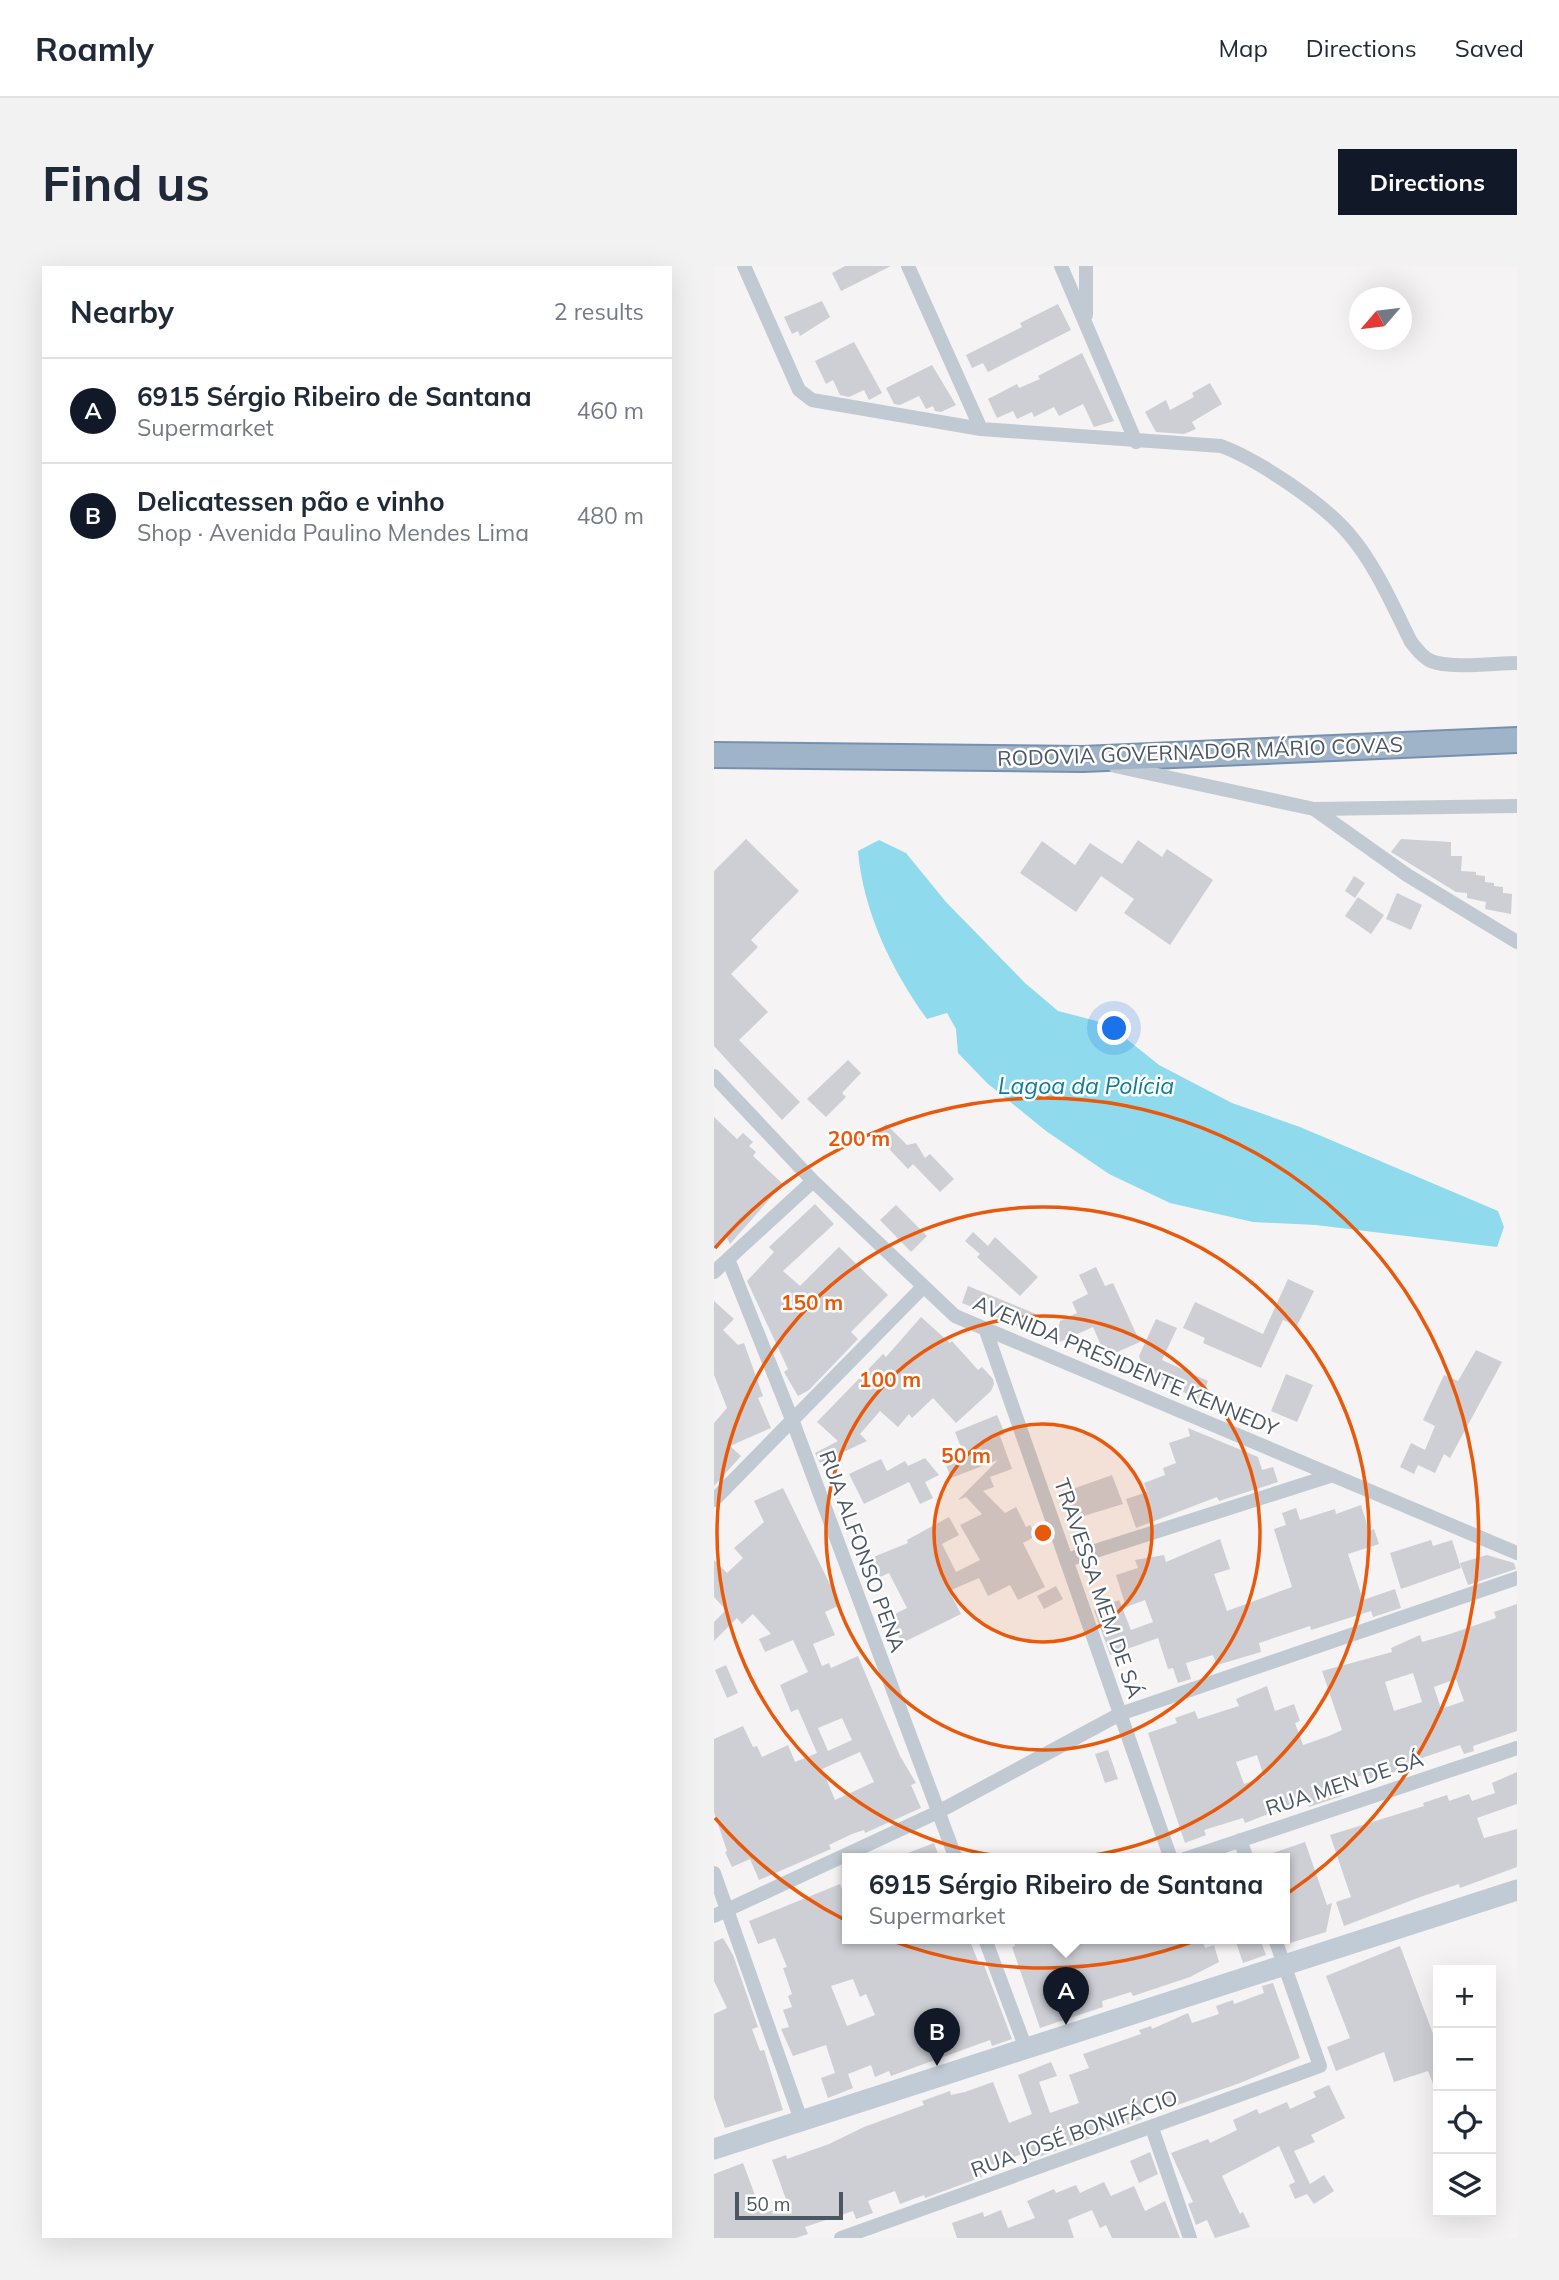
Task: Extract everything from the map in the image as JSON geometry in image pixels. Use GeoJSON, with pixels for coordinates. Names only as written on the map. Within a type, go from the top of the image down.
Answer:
{"type":"FeatureCollection","features":[{"type":"Feature","properties":{"kind":"highway","name":"RODOVIA GOVERNADOR MÁRIO COVAS"},"geometry":{"type":"LineString","coordinates":[[714,755],[1083,759],[1517,740]]}},
{"type":"Feature","properties":{"kind":"main road"},"geometry":{"type":"LineString","coordinates":[[714,2148],[1517,1890]]}},
{"type":"Feature","properties":{"kind":"street"},"geometry":{"type":"LineString","coordinates":[[744,266],[799,390],[812,400],[981,429],[1136,442],[1204,443],[1240,453],[1324,510],[1350,534],[1410,642],[1423,656],[1433,662],[1446,664],[1517,663]]}},
{"type":"Feature","properties":{"kind":"street"},"geometry":{"type":"LineString","coordinates":[[908,266],[981,429]]}},
{"type":"Feature","properties":{"kind":"street"},"geometry":{"type":"LineString","coordinates":[[1061,266],[1136,442]]}},
{"type":"Feature","properties":{"kind":"street"},"geometry":{"type":"LineString","coordinates":[[1086,266],[1086,320]]}},
{"type":"Feature","properties":{"kind":"street"},"geometry":{"type":"LineString","coordinates":[[1083,759],[1314,809],[1517,806]]}},
{"type":"Feature","properties":{"kind":"street"},"geometry":{"type":"LineString","coordinates":[[1314,809],[1407,875],[1517,942]]}},
{"type":"Feature","properties":{"kind":"street","name":"AVENIDA PRESIDENTE KENNEDY"},"geometry":{"type":"LineString","coordinates":[[714,1076],[813,1181],[955,1316],[1517,1553]]}},
{"type":"Feature","properties":{"kind":"street"},"geometry":{"type":"LineString","coordinates":[[714,1272],[813,1181]]}},
{"type":"Feature","properties":{"kind":"street","name":"RUA ALFONSO PENA"},"geometry":{"type":"LineString","coordinates":[[728,1259],[793,1422],[954,1853]]}},
{"type":"Feature","properties":{"kind":"street"},"geometry":{"type":"LineString","coordinates":[[714,1500],[923,1287]]}},
{"type":"Feature","properties":{"kind":"street","name":"TRAVESSA MEM DE SÁ"},"geometry":{"type":"LineString","coordinates":[[986,1331],[1169,1853]]}},
{"type":"Feature","properties":{"kind":"street"},"geometry":{"type":"LineString","coordinates":[[1068,1560],[1333,1475]]}},
{"type":"Feature","properties":{"kind":"street"},"geometry":{"type":"LineString","coordinates":[[850,1853],[939,1812],[1120,1714],[1517,1578]]}},
{"type":"Feature","properties":{"kind":"street","name":"RUA MEN DE SÁ"},"geometry":{"type":"LineString","coordinates":[[1202,1853],[1517,1748]]}},
{"type":"Feature","properties":{"kind":"street"},"geometry":{"type":"LineString","coordinates":[[1240,1840],[1245,1853]]}},
{"type":"Feature","properties":{"kind":"street"},"geometry":{"type":"LineString","coordinates":[[720,1913],[842,1857]]}},
{"type":"Feature","properties":{"kind":"street"},"geometry":{"type":"LineString","coordinates":[[714,1873],[720,1913],[801,2120]]}},
{"type":"Feature","properties":{"kind":"street"},"geometry":{"type":"LineString","coordinates":[[987,1944],[1025,2046]]}},
{"type":"Feature","properties":{"kind":"street"},"geometry":{"type":"LineString","coordinates":[[1277,1944],[1285,1965]]}},
{"type":"Feature","properties":{"kind":"street","name":"RUA JOSÉ BONIFÁCIO"},"geometry":{"type":"LineString","coordinates":[[841,2238],[1320,2066],[1285,1965]]}},
{"type":"Feature","properties":{"kind":"street"},"geometry":{"type":"LineString","coordinates":[[1152,2128],[1190,2238]]}},
{"type":"Feature","properties":{"kind":"water","name":"Lagoa da Polícia"},"geometry":{"type":"Polygon","coordinates":[[[879,840],[906,853],[946,902],[1025,983],[1058,1011],[1108,1024],[1159,1065],[1232,1103],[1300,1127],[1498,1211],[1504,1227],[1497,1247],[1316,1225],[1253,1222],[1170,1203],[1109,1174],[1046,1131],[987,1083],[958,1053],[956,1029],[947,1013],[927,1019],[891,961],[866,896],[858,851],[879,840]]]}},
{"type":"Feature","properties":{"kind":"building"},"geometry":{"type":"Polygon","coordinates":[[[845,266],[891,266],[841,291],[832,273],[845,266]]]}},
{"type":"Feature","properties":{"kind":"building"},"geometry":{"type":"Polygon","coordinates":[[[822,301],[830,317],[800,336],[798,331],[792,334],[784,317],[822,301]]]}},
{"type":"Feature","properties":{"kind":"building"},"geometry":{"type":"Polygon","coordinates":[[[1058,304],[1071,330],[988,372],[983,363],[972,368],[966,355],[1022,327],[1020,323],[1058,304]]]}},
{"type":"Feature","properties":{"kind":"building"},"geometry":{"type":"Polygon","coordinates":[[[854,342],[882,393],[869,400],[864,390],[849,397],[840,395],[833,380],[826,384],[815,361],[854,342]]]}},
{"type":"Feature","properties":{"kind":"building"},"geometry":{"type":"Polygon","coordinates":[[[1082,353],[1114,421],[1094,427],[1083,404],[1059,416],[1054,407],[1034,417],[1032,412],[1017,419],[1013,411],[997,418],[988,399],[1017,384],[1019,388],[1040,379],[1038,376],[1082,353]]]}},
{"type":"Feature","properties":{"kind":"building"},"geometry":{"type":"Polygon","coordinates":[[[932,365],[956,405],[941,412],[935,411],[933,406],[926,409],[919,396],[900,405],[894,404],[886,388],[932,365]]]}},
{"type":"Feature","properties":{"kind":"building"},"geometry":{"type":"Polygon","coordinates":[[[1210,383],[1222,404],[1192,422],[1196,429],[1184,434],[1156,432],[1145,412],[1166,400],[1170,410],[1194,397],[1192,393],[1210,383]]]}},
{"type":"Feature","properties":{"kind":"building"},"geometry":{"type":"Polygon","coordinates":[[[746,839],[799,891],[751,940],[758,947],[731,974],[768,1012],[739,1040],[800,1102],[782,1120],[714,1046],[714,871],[746,839]]]}},
{"type":"Feature","properties":{"kind":"building"},"geometry":{"type":"Polygon","coordinates":[[[1401,839],[1451,842],[1451,856],[1462,856],[1461,871],[1485,876],[1485,882],[1503,887],[1503,893],[1512,894],[1511,914],[1485,909],[1486,902],[1467,898],[1467,893],[1456,892],[1391,852],[1401,839]]]}},
{"type":"Feature","properties":{"kind":"building"},"geometry":{"type":"Polygon","coordinates":[[[1138,840],[1162,857],[1167,849],[1213,880],[1170,945],[1124,913],[1134,899],[1101,876],[1076,912],[1020,873],[1042,841],[1075,865],[1090,843],[1122,864],[1138,840]]]}},
{"type":"Feature","properties":{"kind":"building"},"geometry":{"type":"Polygon","coordinates":[[[1354,876],[1365,883],[1355,898],[1345,891],[1354,876]]]}},
{"type":"Feature","properties":{"kind":"building"},"geometry":{"type":"Polygon","coordinates":[[[1397,893],[1422,905],[1411,930],[1386,919],[1397,893]]]}},
{"type":"Feature","properties":{"kind":"building"},"geometry":{"type":"Polygon","coordinates":[[[1358,897],[1384,915],[1371,934],[1345,916],[1358,897]]]}},
{"type":"Feature","properties":{"kind":"building"},"geometry":{"type":"Polygon","coordinates":[[[848,1060],[861,1073],[842,1093],[846,1097],[826,1117],[807,1099],[848,1060]]]}},
{"type":"Feature","properties":{"kind":"building"},"geometry":{"type":"Polygon","coordinates":[[[714,1117],[737,1139],[743,1133],[753,1142],[749,1146],[756,1152],[753,1156],[783,1184],[730,1244],[726,1236],[714,1249],[714,1117]]]}},
{"type":"Feature","properties":{"kind":"building"},"geometry":{"type":"Polygon","coordinates":[[[886,1124],[907,1145],[916,1143],[925,1158],[930,1154],[954,1179],[940,1192],[913,1164],[908,1169],[875,1134],[886,1124]]]}},
{"type":"Feature","properties":{"kind":"building"},"geometry":{"type":"Polygon","coordinates":[[[815,1204],[834,1224],[783,1271],[800,1286],[839,1247],[888,1295],[851,1332],[858,1339],[809,1390],[798,1396],[784,1372],[788,1369],[747,1281],[774,1252],[769,1247],[815,1204]]]}},
{"type":"Feature","properties":{"kind":"building"},"geometry":{"type":"Polygon","coordinates":[[[896,1205],[927,1236],[911,1252],[880,1220],[896,1205]]]}},
{"type":"Feature","properties":{"kind":"building"},"geometry":{"type":"Polygon","coordinates":[[[973,1232],[988,1246],[995,1237],[1038,1277],[1020,1296],[977,1257],[980,1254],[965,1241],[973,1232]]]}},
{"type":"Feature","properties":{"kind":"building"},"geometry":{"type":"Polygon","coordinates":[[[1096,1267],[1105,1286],[1113,1283],[1140,1342],[1106,1357],[1093,1327],[1055,1344],[1060,1321],[1077,1313],[1072,1302],[1088,1294],[1079,1275],[1096,1267]]]}},
{"type":"Feature","properties":{"kind":"building"},"geometry":{"type":"Polygon","coordinates":[[[1288,1279],[1314,1291],[1297,1326],[1283,1320],[1261,1368],[1203,1343],[1205,1338],[1183,1328],[1195,1302],[1263,1334],[1288,1279]]]}},
{"type":"Feature","properties":{"kind":"building"},"geometry":{"type":"Polygon","coordinates":[[[968,1286],[1036,1314],[1030,1331],[962,1303],[968,1286]]]}},
{"type":"Feature","properties":{"kind":"building"},"geometry":{"type":"Polygon","coordinates":[[[714,1301],[734,1319],[723,1330],[738,1345],[744,1343],[763,1396],[758,1398],[771,1428],[730,1446],[741,1456],[714,1486],[714,1423],[727,1408],[714,1375],[714,1301]]]}},
{"type":"Feature","properties":{"kind":"building"},"geometry":{"type":"Polygon","coordinates":[[[921,1317],[950,1343],[952,1341],[978,1370],[982,1367],[993,1379],[991,1391],[956,1423],[933,1398],[912,1418],[909,1414],[898,1427],[880,1411],[860,1434],[867,1441],[820,1463],[815,1453],[838,1441],[817,1422],[883,1354],[886,1357],[921,1317]]]}},
{"type":"Feature","properties":{"kind":"building"},"geometry":{"type":"Polygon","coordinates":[[[1156,1319],[1177,1328],[1162,1360],[1208,1381],[1200,1401],[1144,1371],[1139,1356],[1156,1319]]]}},
{"type":"Feature","properties":{"kind":"building"},"geometry":{"type":"Polygon","coordinates":[[[1476,1350],[1502,1362],[1450,1458],[1444,1454],[1435,1473],[1418,1465],[1414,1474],[1400,1467],[1411,1443],[1425,1450],[1435,1426],[1423,1420],[1444,1375],[1458,1381],[1476,1350]]]}},
{"type":"Feature","properties":{"kind":"building"},"geometry":{"type":"Polygon","coordinates":[[[1286,1374],[1313,1385],[1297,1422],[1271,1411],[1286,1374]]]}},
{"type":"Feature","properties":{"kind":"building"},"geometry":{"type":"Polygon","coordinates":[[[997,1415],[1005,1434],[1000,1436],[1012,1469],[990,1477],[994,1487],[983,1491],[1005,1513],[1016,1507],[1026,1527],[1030,1525],[1036,1536],[1023,1543],[1045,1587],[1018,1600],[1010,1585],[988,1596],[979,1578],[949,1591],[961,1614],[902,1643],[889,1617],[907,1608],[889,1573],[880,1577],[871,1558],[908,1543],[907,1540],[949,1517],[959,1535],[942,1544],[956,1572],[980,1560],[960,1525],[982,1514],[966,1497],[958,1500],[998,1460],[951,1478],[946,1465],[965,1457],[955,1432],[997,1415]]]}},
{"type":"Feature","properties":{"kind":"building"},"geometry":{"type":"Polygon","coordinates":[[[1188,1428],[1258,1457],[1262,1470],[1273,1467],[1278,1482],[1219,1501],[1217,1497],[1136,1528],[1126,1499],[1147,1492],[1144,1483],[1165,1475],[1163,1468],[1176,1463],[1169,1443],[1190,1436],[1188,1428]]]}},
{"type":"Feature","properties":{"kind":"building"},"geometry":{"type":"Polygon","coordinates":[[[925,1458],[939,1475],[925,1482],[933,1498],[920,1504],[909,1482],[864,1504],[849,1474],[881,1459],[887,1471],[905,1461],[908,1466],[925,1458]]]}},
{"type":"Feature","properties":{"kind":"building"},"geometry":{"type":"Polygon","coordinates":[[[1112,1475],[1123,1504],[1074,1519],[1064,1492],[1112,1475]]]}},
{"type":"Feature","properties":{"kind":"building"},"geometry":{"type":"Polygon","coordinates":[[[783,1488],[840,1605],[825,1612],[835,1635],[813,1644],[822,1666],[829,1663],[831,1668],[858,1656],[900,1756],[916,1783],[911,1785],[921,1808],[865,1833],[864,1830],[852,1834],[829,1845],[831,1849],[759,1880],[750,1859],[732,1867],[725,1852],[727,1851],[714,1812],[714,1739],[743,1726],[753,1747],[757,1746],[762,1757],[788,1745],[795,1762],[817,1753],[798,1709],[791,1712],[780,1685],[808,1672],[793,1640],[765,1652],[759,1639],[771,1634],[753,1614],[742,1624],[737,1618],[714,1641],[714,1622],[726,1610],[714,1597],[714,1560],[727,1573],[743,1558],[734,1548],[764,1522],[754,1501],[783,1488]],[[842,1718],[818,1728],[828,1751],[852,1740],[842,1718]],[[860,1752],[822,1769],[835,1800],[874,1782],[860,1752]]]}},
{"type":"Feature","properties":{"kind":"building"},"geometry":{"type":"Polygon","coordinates":[[[1361,1505],[1369,1531],[1374,1529],[1379,1544],[1348,1554],[1363,1600],[1395,1589],[1401,1608],[1373,1617],[1371,1611],[1311,1630],[1310,1626],[1259,1643],[1261,1652],[1217,1665],[1213,1655],[1186,1663],[1191,1679],[1178,1683],[1173,1668],[1168,1669],[1158,1638],[1110,1655],[1094,1610],[1119,1600],[1131,1630],[1153,1622],[1145,1600],[1126,1607],[1116,1575],[1138,1568],[1135,1560],[1164,1555],[1166,1562],[1220,1539],[1230,1569],[1214,1574],[1227,1611],[1292,1587],[1274,1529],[1286,1525],[1282,1513],[1296,1508],[1300,1520],[1335,1509],[1336,1514],[1361,1505]]]}},
{"type":"Feature","properties":{"kind":"building"},"geometry":{"type":"Polygon","coordinates":[[[1431,1540],[1433,1546],[1452,1540],[1461,1568],[1401,1589],[1390,1553],[1431,1540]]]}},
{"type":"Feature","properties":{"kind":"building"},"geometry":{"type":"Polygon","coordinates":[[[1487,1555],[1514,1563],[1516,1569],[1468,1585],[1460,1563],[1487,1555]]]}},
{"type":"Feature","properties":{"kind":"building"},"geometry":{"type":"Polygon","coordinates":[[[1056,1586],[1063,1599],[1044,1609],[1037,1596],[1056,1586]]]}},
{"type":"Feature","properties":{"kind":"building"},"geometry":{"type":"Polygon","coordinates":[[[1517,1604],[1517,1731],[1473,1746],[1474,1751],[1464,1754],[1460,1745],[1419,1759],[1420,1763],[1394,1772],[1368,1779],[1366,1774],[1337,1783],[1342,1796],[1309,1807],[1306,1799],[1245,1823],[1243,1818],[1204,1830],[1206,1835],[1185,1843],[1148,1733],[1177,1723],[1175,1718],[1195,1711],[1198,1719],[1239,1706],[1236,1699],[1267,1686],[1275,1711],[1294,1704],[1300,1721],[1295,1723],[1303,1745],[1329,1736],[1342,1730],[1322,1671],[1392,1652],[1391,1648],[1420,1635],[1422,1642],[1450,1634],[1496,1618],[1494,1612],[1517,1604]],[[1413,1673],[1385,1682],[1394,1711],[1422,1702],[1413,1673]],[[1456,1679],[1434,1687],[1441,1709],[1464,1701],[1456,1679]],[[1257,1755],[1236,1762],[1244,1784],[1264,1777],[1257,1755]]]}},
{"type":"Feature","properties":{"kind":"building"},"geometry":{"type":"Polygon","coordinates":[[[726,1665],[738,1693],[727,1698],[715,1670],[726,1665]]]}},
{"type":"Feature","properties":{"kind":"building"},"geometry":{"type":"Polygon","coordinates":[[[1108,1750],[1118,1779],[1105,1783],[1095,1754],[1108,1750]]]}},
{"type":"Feature","properties":{"kind":"building"},"geometry":{"type":"Polygon","coordinates":[[[1517,1772],[1517,1804],[1477,1818],[1484,1838],[1517,1829],[1517,1867],[1460,1888],[1459,1884],[1423,1896],[1344,1926],[1336,1902],[1351,1897],[1330,1835],[1424,1806],[1423,1803],[1447,1795],[1449,1801],[1469,1794],[1472,1801],[1495,1793],[1492,1783],[1517,1772]]]}},
{"type":"Feature","properties":{"kind":"building"},"geometry":{"type":"Polygon","coordinates":[[[1305,1842],[1327,1905],[1332,1903],[1326,1932],[1290,1943],[1290,1853],[1273,1853],[1305,1842]]]}},
{"type":"Feature","properties":{"kind":"building"},"geometry":{"type":"Polygon","coordinates":[[[934,1843],[938,1853],[908,1853],[934,1843]]]}},
{"type":"Feature","properties":{"kind":"building"},"geometry":{"type":"Polygon","coordinates":[[[840,1884],[842,1944],[971,1944],[980,1966],[984,1965],[1012,2039],[992,2046],[990,2040],[891,2076],[889,2071],[875,2077],[871,2065],[848,2074],[853,2088],[828,2098],[821,2078],[835,2073],[826,2045],[793,2056],[781,2029],[789,2027],[783,2010],[792,2007],[788,1996],[792,1994],[783,1968],[787,1967],[775,1938],[758,1944],[749,1921],[840,1884]],[[853,1979],[831,1986],[847,2026],[875,2015],[866,1994],[860,1997],[853,1979]]]}},
{"type":"Feature","properties":{"kind":"building"},"geometry":{"type":"Polygon","coordinates":[[[723,1938],[733,1955],[758,2027],[752,2029],[760,2051],[764,2050],[783,2110],[725,2128],[714,2098],[714,2014],[727,2008],[714,1981],[714,1942],[723,1938]]]}},
{"type":"Feature","properties":{"kind":"building"},"geometry":{"type":"Polygon","coordinates":[[[1204,1944],[1205,1948],[1214,1945],[1219,1962],[1190,1977],[1133,1996],[1131,1992],[1102,2001],[1103,2007],[1040,2028],[1012,1947],[1204,1944]]]}},
{"type":"Feature","properties":{"kind":"building"},"geometry":{"type":"Polygon","coordinates":[[[1237,1944],[1262,1944],[1266,1955],[1243,1963],[1237,1944]]]}},
{"type":"Feature","properties":{"kind":"building"},"geometry":{"type":"Polygon","coordinates":[[[1400,1946],[1433,2034],[1433,2084],[1428,2071],[1394,2082],[1384,2052],[1336,2071],[1327,2047],[1350,2038],[1326,1976],[1400,1946]]]}},
{"type":"Feature","properties":{"kind":"building"},"geometry":{"type":"Polygon","coordinates":[[[1273,1983],[1300,2058],[1169,2108],[1165,2096],[1141,2105],[1146,2117],[1135,2122],[1025,2162],[1022,2154],[991,2165],[992,2167],[980,2172],[982,2177],[925,2198],[924,2195],[900,2204],[895,2191],[868,2201],[873,2213],[856,2219],[853,2211],[805,2227],[808,2234],[796,2238],[714,2238],[714,2174],[743,2163],[762,2214],[788,2205],[772,2160],[786,2155],[787,2159],[829,2144],[864,2127],[924,2105],[922,2101],[950,2091],[951,2095],[993,2082],[1009,2123],[1032,2114],[1018,2075],[1051,2062],[1057,2076],[1039,2082],[1050,2113],[1079,2103],[1069,2075],[1089,2068],[1083,2054],[1141,2034],[1139,2030],[1151,2026],[1152,2029],[1188,2013],[1192,2023],[1219,2014],[1216,2006],[1233,2000],[1234,2004],[1264,1993],[1262,1986],[1273,1983]]]}},
{"type":"Feature","properties":{"kind":"building"},"geometry":{"type":"Polygon","coordinates":[[[1329,2085],[1345,2118],[1311,2135],[1315,2142],[1294,2151],[1310,2184],[1324,2175],[1334,2191],[1314,2204],[1307,2194],[1295,2199],[1289,2185],[1295,2182],[1279,2146],[1222,2176],[1240,2214],[1243,2212],[1250,2227],[1215,2238],[1207,2220],[1196,2225],[1188,2204],[1193,2202],[1171,2153],[1208,2139],[1210,2143],[1237,2130],[1233,2120],[1257,2109],[1259,2114],[1287,2102],[1290,2109],[1316,2097],[1313,2092],[1329,2085]]]}},
{"type":"Feature","properties":{"kind":"building"},"geometry":{"type":"Polygon","coordinates":[[[1150,2152],[1158,2174],[1139,2183],[1130,2161],[1150,2152]]]}},
{"type":"Feature","properties":{"kind":"building"},"geometry":{"type":"Polygon","coordinates":[[[1104,2182],[1111,2196],[1134,2186],[1145,2211],[1165,2201],[1180,2238],[1112,2238],[1106,2225],[1100,2228],[1092,2210],[1068,2220],[1074,2238],[957,2238],[952,2223],[983,2212],[984,2217],[1001,2210],[1008,2228],[1035,2218],[1027,2201],[1054,2189],[1056,2193],[1076,2185],[1080,2193],[1104,2182]]]}},
{"type":"Feature","properties":{"kind":"place","name":"6915 Sérgio Ribeiro de Santana"},"geometry":{"type":"Point","coordinates":[1066,2025]}},
{"type":"Feature","properties":{"kind":"place","name":"Delicatessen pão e vinho"},"geometry":{"type":"Point","coordinates":[937,2066]}}]}
